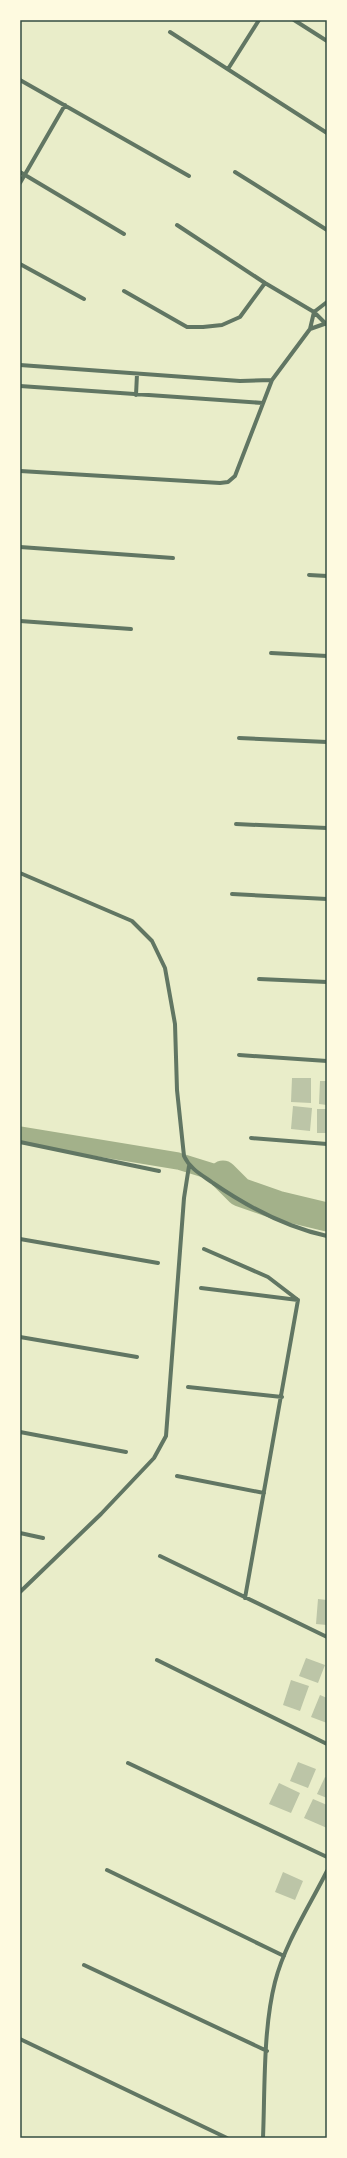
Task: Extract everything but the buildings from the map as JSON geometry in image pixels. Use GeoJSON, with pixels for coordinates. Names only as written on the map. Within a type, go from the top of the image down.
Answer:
{"type":"FeatureCollection","features":[{"type":"Feature","properties":{"kind":"street"},"geometry":{"type":"LineString","coordinates":[[228,69],[259,20]]}},
{"type":"Feature","properties":{"kind":"street"},"geometry":{"type":"LineString","coordinates":[[294,20],[327,41]]}},
{"type":"Feature","properties":{"kind":"street"},"geometry":{"type":"LineString","coordinates":[[170,32],[327,133]]}},
{"type":"Feature","properties":{"kind":"street"},"geometry":{"type":"LineString","coordinates":[[20,80],[189,176]]}},
{"type":"Feature","properties":{"kind":"street"},"geometry":{"type":"LineString","coordinates":[[20,183],[65,105]]}},
{"type":"Feature","properties":{"kind":"street"},"geometry":{"type":"LineString","coordinates":[[20,172],[124,234]]}},
{"type":"Feature","properties":{"kind":"street"},"geometry":{"type":"LineString","coordinates":[[235,172],[327,230]]}},
{"type":"Feature","properties":{"kind":"street"},"geometry":{"type":"LineString","coordinates":[[177,225],[265,283],[314,312],[326,324],[310,329]]}},
{"type":"Feature","properties":{"kind":"street"},"geometry":{"type":"LineString","coordinates":[[20,264],[84,299]]}},
{"type":"Feature","properties":{"kind":"street"},"geometry":{"type":"LineString","coordinates":[[124,291],[187,327],[203,327],[222,325],[240,317],[265,283]]}},
{"type":"Feature","properties":{"kind":"street"},"geometry":{"type":"LineString","coordinates":[[20,471],[220,483],[228,482],[235,476],[272,380],[310,329],[314,312],[327,302]]}},
{"type":"Feature","properties":{"kind":"street"},"geometry":{"type":"LineString","coordinates":[[20,365],[240,381],[272,380]]}},
{"type":"Feature","properties":{"kind":"street"},"geometry":{"type":"LineString","coordinates":[[136,395],[137,374]]}},
{"type":"Feature","properties":{"kind":"street"},"geometry":{"type":"LineString","coordinates":[[20,386],[262,403]]}},
{"type":"Feature","properties":{"kind":"street"},"geometry":{"type":"LineString","coordinates":[[20,547],[174,558]]}},
{"type":"Feature","properties":{"kind":"street"},"geometry":{"type":"LineString","coordinates":[[309,575],[327,576]]}},
{"type":"Feature","properties":{"kind":"street"},"geometry":{"type":"LineString","coordinates":[[20,621],[131,629]]}},
{"type":"Feature","properties":{"kind":"street"},"geometry":{"type":"LineString","coordinates":[[271,653],[327,656]]}},
{"type":"Feature","properties":{"kind":"street"},"geometry":{"type":"LineString","coordinates":[[239,738],[327,742]]}},
{"type":"Feature","properties":{"kind":"street"},"geometry":{"type":"LineString","coordinates":[[236,824],[327,828]]}},
{"type":"Feature","properties":{"kind":"street"},"geometry":{"type":"LineString","coordinates":[[20,873],[132,921],[152,941],[165,968],[173,1017],[177,1090],[184,1156],[189,1166],[236,1198],[272,1218],[312,1233],[327,1236]]}},
{"type":"Feature","properties":{"kind":"street"},"geometry":{"type":"LineString","coordinates":[[232,894],[327,899]]}},
{"type":"Feature","properties":{"kind":"street"},"geometry":{"type":"LineString","coordinates":[[259,979],[327,982]]}},
{"type":"Feature","properties":{"kind":"street"},"geometry":{"type":"LineString","coordinates":[[239,1055],[327,1061]]}},
{"type":"Feature","properties":{"kind":"street"},"geometry":{"type":"LineString","coordinates":[[251,1138],[327,1144]]}},
{"type":"Feature","properties":{"kind":"street"},"geometry":{"type":"LineString","coordinates":[[20,1142],[159,1171]]}},
{"type":"Feature","properties":{"kind":"street"},"geometry":{"type":"LineString","coordinates":[[20,1592],[101,1514],[154,1458],[166,1436],[184,1198],[189,1166]]}},
{"type":"Feature","properties":{"kind":"street"},"geometry":{"type":"LineString","coordinates":[[20,1239],[158,1263]]}},
{"type":"Feature","properties":{"kind":"street"},"geometry":{"type":"LineString","coordinates":[[204,1249],[268,1277],[298,1300]]}},
{"type":"Feature","properties":{"kind":"street"},"geometry":{"type":"LineString","coordinates":[[200,1288],[298,1300]]}},
{"type":"Feature","properties":{"kind":"street"},"geometry":{"type":"LineString","coordinates":[[245,1598],[282,1397],[298,1300]]}},
{"type":"Feature","properties":{"kind":"street"},"geometry":{"type":"LineString","coordinates":[[20,1337],[137,1357]]}},
{"type":"Feature","properties":{"kind":"street"},"geometry":{"type":"LineString","coordinates":[[188,1387],[282,1397]]}},
{"type":"Feature","properties":{"kind":"street"},"geometry":{"type":"LineString","coordinates":[[20,1432],[126,1452]]}},
{"type":"Feature","properties":{"kind":"street"},"geometry":{"type":"LineString","coordinates":[[177,1476],[264,1493]]}},
{"type":"Feature","properties":{"kind":"street"},"geometry":{"type":"LineString","coordinates":[[20,1533],[43,1538]]}},
{"type":"Feature","properties":{"kind":"street"},"geometry":{"type":"LineString","coordinates":[[160,1556],[327,1637]]}},
{"type":"Feature","properties":{"kind":"street"},"geometry":{"type":"LineString","coordinates":[[157,1660],[327,1744]]}},
{"type":"Feature","properties":{"kind":"street"},"geometry":{"type":"LineString","coordinates":[[128,1763],[327,1857]]}},
{"type":"Feature","properties":{"kind":"street"},"geometry":{"type":"LineString","coordinates":[[107,1870],[284,1956]]}},
{"type":"Feature","properties":{"kind":"street"},"geometry":{"type":"LineString","coordinates":[[263,2138],[267,2051],[271,2004],[275,1982],[284,1956],[327,1872]]}},
{"type":"Feature","properties":{"kind":"street"},"geometry":{"type":"LineString","coordinates":[[84,1965],[267,2051]]}},
{"type":"Feature","properties":{"kind":"street"},"geometry":{"type":"LineString","coordinates":[[20,2039],[228,2138]]}},
{"type":"Feature","properties":{"kind":"waterway"},"geometry":{"type":"LineString","coordinates":[[20,1135],[178,1161],[223,1175]]}},
{"type":"Feature","properties":{"kind":"waterway"},"geometry":{"type":"LineString","coordinates":[[223,1175],[240,1192],[277,1205],[327,1217]]}}]}
